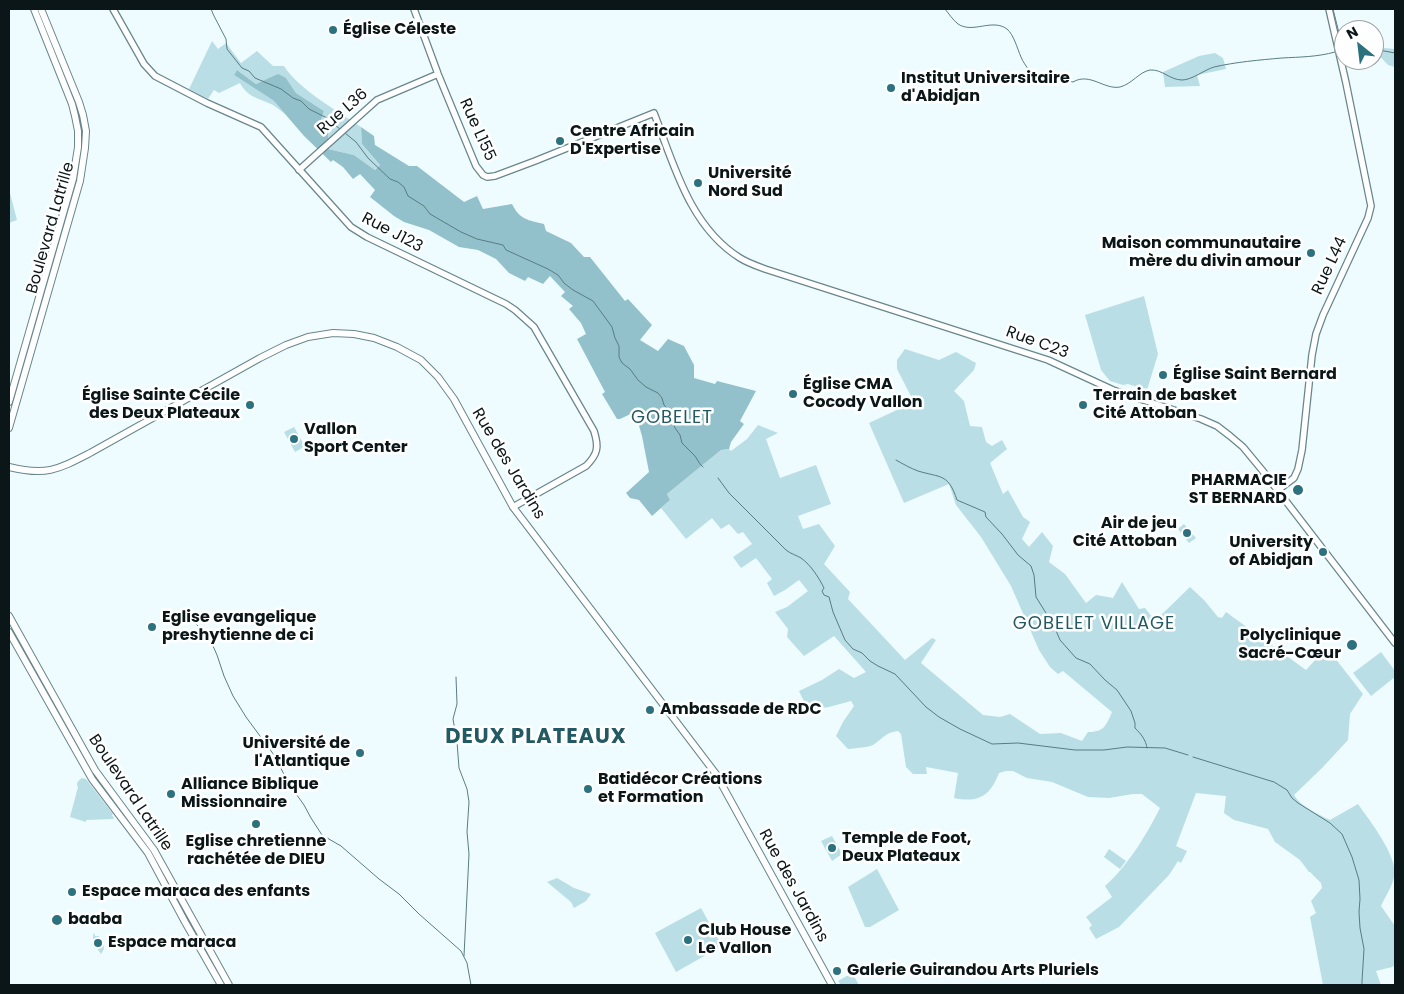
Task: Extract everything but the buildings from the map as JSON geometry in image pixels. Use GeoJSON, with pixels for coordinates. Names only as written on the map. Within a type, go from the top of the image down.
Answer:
{"type":"FeatureCollection","features":[{"type":"Feature","properties":{"kind":"main road","name":"Boulevard Latrille"},"geometry":{"type":"LineString","coordinates":[[9,402],[73,178],[78,147],[78,131],[72,104],[34,9]]}},
{"type":"Feature","properties":{"kind":"main road","name":"Boulevard Latrille"},"geometry":{"type":"LineString","coordinates":[[9,428],[80,181],[85,152],[86,131],[79,102],[41,9]]}},
{"type":"Feature","properties":{"kind":"main road","name":"Rue des Jardins"},"geometry":{"type":"LineString","coordinates":[[9,467],[40,472],[64,466],[194,396],[237,370],[286,345],[308,337],[343,333],[363,336],[385,341],[409,353],[429,368],[446,387],[513,507],[713,770],[832,985]]}},
{"type":"Feature","properties":{"kind":"main road","name":"Boulevard Latrille"},"geometry":{"type":"LineString","coordinates":[[9,616],[95,770],[154,850],[229,985]]}},
{"type":"Feature","properties":{"kind":"main road","name":"Boulevard Latrille"},"geometry":{"type":"LineString","coordinates":[[9,632],[92,779],[148,853],[221,985]]}},
{"type":"Feature","properties":{"kind":"street","name":"Rue J123"},"geometry":{"type":"LineString","coordinates":[[114,9],[144,64],[155,76],[207,103],[261,127],[348,225],[357,232],[506,304],[530,323],[540,335],[594,431],[597,442],[596,451],[593,459],[586,466],[513,507]]}},
{"type":"Feature","properties":{"kind":"street","name":"Rue L155"},"geometry":{"type":"LineString","coordinates":[[414,9],[438,74],[477,168],[487,177],[495,176],[535,161],[654,113]]}},
{"type":"Feature","properties":{"kind":"street","name":"Rue L44"},"geometry":{"type":"LineString","coordinates":[[1278,490],[1294,478],[1298,469],[1316,334],[1368,218],[1371,206],[1329,9]]}},
{"type":"Feature","properties":{"kind":"street","name":"Rue L36"},"geometry":{"type":"LineString","coordinates":[[299,170],[377,100],[438,74]]}},
{"type":"Feature","properties":{"kind":"street","name":"Rue C23"},"geometry":{"type":"LineString","coordinates":[[654,113],[697,214],[716,239],[742,259],[765,269],[1048,360],[1114,390],[1217,426],[1243,447],[1395,643]]}},
{"type":"Feature","properties":{"kind":"shaded area"},"geometry":{"type":"Polygon","coordinates":[[[212,41],[218,49],[226,43],[241,63],[257,51],[273,66],[284,66],[290,75],[308,91],[361,127],[362,144],[380,165],[375,170],[354,155],[328,149],[328,126],[320,123],[324,111],[296,93],[286,78],[266,80],[256,84],[237,70],[234,75],[274,101],[286,115],[273,105],[250,95],[240,83],[219,93],[214,90],[208,99],[189,89],[212,41]]]}},
{"type":"Feature","properties":{"kind":"shaded area"},"geometry":{"type":"Polygon","coordinates":[[[1384,48],[1395,49],[1395,67],[1388,65],[1384,61],[1384,48]]]}},
{"type":"Feature","properties":{"kind":"shaded area"},"geometry":{"type":"Polygon","coordinates":[[[1215,53],[1223,58],[1226,69],[1197,75],[1200,86],[1165,87],[1163,72],[1199,56],[1215,53]]]}},
{"type":"Feature","properties":{"kind":"shaded area"},"geometry":{"type":"Polygon","coordinates":[[[237,70],[256,84],[278,74],[286,78],[296,93],[324,111],[320,123],[328,126],[328,149],[354,155],[375,170],[380,165],[362,144],[361,127],[374,136],[375,145],[409,166],[417,166],[464,202],[477,196],[483,209],[512,204],[521,216],[544,224],[546,231],[571,243],[584,257],[590,257],[625,301],[628,299],[652,325],[640,340],[658,351],[668,339],[684,346],[694,365],[694,378],[715,384],[717,381],[756,391],[740,421],[744,424],[731,442],[729,449],[721,450],[667,494],[670,500],[652,516],[639,500],[630,498],[626,493],[649,472],[635,412],[617,419],[602,394],[605,392],[577,339],[586,334],[581,323],[569,309],[573,306],[561,296],[565,292],[550,276],[543,284],[528,277],[525,281],[509,273],[496,259],[478,250],[459,247],[429,230],[404,222],[394,216],[370,197],[375,190],[360,174],[353,179],[343,167],[333,160],[331,162],[304,136],[274,101],[234,75],[237,70]]]}},
{"type":"Feature","properties":{"kind":"shaded area"},"geometry":{"type":"Polygon","coordinates":[[[9,193],[17,220],[9,223],[9,193]]]}},
{"type":"Feature","properties":{"kind":"shaded area"},"geometry":{"type":"Polygon","coordinates":[[[1144,296],[1158,354],[1147,390],[1110,381],[1101,370],[1085,315],[1144,296]]]}},
{"type":"Feature","properties":{"kind":"shaded area"},"geometry":{"type":"Polygon","coordinates":[[[905,349],[939,360],[956,352],[976,363],[974,370],[954,391],[964,401],[970,426],[982,427],[986,442],[992,446],[1002,440],[1007,449],[990,463],[1003,494],[1008,490],[1023,517],[1030,522],[1022,539],[1029,547],[1042,532],[1053,546],[1049,562],[1065,574],[1086,603],[1096,595],[1113,598],[1122,582],[1139,609],[1145,608],[1155,621],[1190,587],[1218,617],[1222,618],[1226,612],[1306,670],[1318,657],[1331,653],[1363,694],[1350,714],[1348,740],[1294,795],[1305,807],[1330,820],[1358,804],[1388,849],[1392,859],[1394,877],[1381,906],[1395,926],[1395,965],[1376,971],[1381,985],[1323,985],[1310,917],[1316,913],[1311,901],[1322,888],[1321,883],[1300,860],[1275,842],[1268,829],[1234,820],[1224,813],[1226,796],[1196,793],[1176,846],[1187,851],[1181,863],[1178,861],[1169,875],[1119,927],[1096,939],[1089,928],[1092,925],[1086,917],[1112,897],[1105,886],[1136,850],[1160,808],[1142,794],[1109,798],[1088,797],[1052,782],[1027,778],[1013,771],[999,773],[992,787],[982,796],[970,799],[954,798],[958,773],[926,767],[927,774],[913,774],[906,767],[901,734],[898,731],[887,734],[873,745],[848,749],[836,736],[854,706],[851,701],[808,710],[799,691],[839,669],[854,678],[866,672],[834,636],[804,656],[787,637],[788,629],[775,612],[787,607],[808,591],[799,580],[774,596],[767,583],[772,579],[756,558],[741,568],[733,557],[752,544],[743,532],[738,534],[729,524],[721,529],[712,518],[686,539],[661,508],[670,500],[667,494],[721,450],[729,449],[731,451],[747,439],[758,425],[778,433],[766,439],[780,478],[816,465],[831,504],[798,516],[803,529],[819,524],[835,546],[824,564],[850,592],[848,599],[905,660],[932,638],[936,640],[921,663],[983,715],[1000,717],[1010,714],[1040,734],[1061,733],[1082,741],[1088,732],[1098,731],[1104,727],[1112,712],[1063,671],[1058,674],[1050,667],[1039,650],[1011,586],[981,537],[956,505],[949,484],[904,503],[869,423],[914,402],[897,369],[897,360],[905,349]]]}},
{"type":"Feature","properties":{"kind":"shaded area","name":"Vallon Sport Center"},"geometry":{"type":"Polygon","coordinates":[[[294,427],[304,445],[304,447],[295,452],[284,432],[294,427]]]}},
{"type":"Feature","properties":{"kind":"shaded area","name":"Air de jeu Cité Attoban"},"geometry":{"type":"Polygon","coordinates":[[[1184,524],[1196,538],[1189,543],[1178,529],[1184,524]]]}},
{"type":"Feature","properties":{"kind":"shaded area"},"geometry":{"type":"Polygon","coordinates":[[[1381,652],[1395,671],[1395,677],[1371,696],[1353,673],[1381,652]]]}},
{"type":"Feature","properties":{"kind":"shaded area"},"geometry":{"type":"Polygon","coordinates":[[[82,778],[86,779],[113,814],[114,819],[86,820],[86,822],[70,817],[78,787],[77,783],[82,778]]]}},
{"type":"Feature","properties":{"kind":"shaded area","name":"Temple de Foot, Deux Plateaux"},"geometry":{"type":"Polygon","coordinates":[[[832,836],[842,854],[832,861],[821,841],[832,836]]]}},
{"type":"Feature","properties":{"kind":"shaded area"},"geometry":{"type":"Polygon","coordinates":[[[1109,849],[1126,861],[1120,869],[1104,857],[1109,849]]]}},
{"type":"Feature","properties":{"kind":"shaded area"},"geometry":{"type":"Polygon","coordinates":[[[877,869],[899,910],[870,927],[865,927],[848,887],[877,869]]]}},
{"type":"Feature","properties":{"kind":"shaded area"},"geometry":{"type":"Polygon","coordinates":[[[557,878],[574,888],[591,894],[586,901],[574,908],[571,902],[547,882],[557,878]]]}},
{"type":"Feature","properties":{"kind":"shaded area","name":"Club House Le Vallon"},"geometry":{"type":"Polygon","coordinates":[[[701,908],[722,946],[676,972],[655,933],[701,908]]]}},
{"type":"Feature","properties":{"kind":"shaded area","name":"Espace maraca"},"geometry":{"type":"Polygon","coordinates":[[[94,932],[95,936],[99,936],[100,943],[103,942],[104,949],[101,954],[94,942],[94,932]]]}},
{"type":"Feature","properties":{"kind":"shaded area"},"geometry":{"type":"Polygon","coordinates":[[[852,973],[859,985],[841,985],[838,981],[852,973]]]}},
{"type":"Feature","properties":{"kind":"waterway"},"geometry":{"type":"LineString","coordinates":[[211,9],[226,39],[227,49],[242,68],[249,71],[255,78],[281,89],[293,98],[301,101],[309,109],[327,118],[341,130]]}},
{"type":"Feature","properties":{"kind":"waterway"},"geometry":{"type":"LineString","coordinates":[[945,9],[958,24],[964,27],[995,25],[1007,29],[1029,70],[1073,82],[1085,79],[1114,87],[1120,87],[1150,70],[1182,80],[1222,65],[1256,60],[1315,56],[1334,52]]}},
{"type":"Feature","properties":{"kind":"waterway"},"geometry":{"type":"LineString","coordinates":[[1333,9],[1336,20]]}},
{"type":"Feature","properties":{"kind":"waterway"},"geometry":{"type":"LineString","coordinates":[[1384,51],[1395,53]]}},
{"type":"Feature","properties":{"kind":"waterway"},"geometry":{"type":"LineString","coordinates":[[345,133],[356,142],[368,158],[390,179],[404,187],[408,196],[424,206],[430,214],[461,232],[477,239],[503,245],[506,250],[548,269],[558,275],[573,290],[593,301],[612,327],[619,346],[619,357],[622,363],[630,369],[638,380],[646,387],[658,393],[662,398],[664,405],[670,411],[682,443],[703,467]]}},
{"type":"Feature","properties":{"kind":"waterway"},"geometry":{"type":"LineString","coordinates":[[896,460],[918,471],[943,478],[954,491],[957,500],[985,512],[986,517],[1018,555],[1031,566],[1034,575],[1036,597],[1054,626],[1060,640],[1076,658],[1090,664],[1117,690],[1131,711],[1135,728],[1143,737],[1147,748]]}},
{"type":"Feature","properties":{"kind":"waterway"},"geometry":{"type":"LineString","coordinates":[[718,478],[729,493],[786,550],[801,558],[811,568],[824,588],[822,591],[824,595],[829,597],[845,640],[853,649],[862,653],[878,666],[895,674],[926,707],[939,717],[992,744],[1018,743],[1075,750],[1104,750],[1127,747],[1165,748],[1188,755]]}},
{"type":"Feature","properties":{"kind":"waterway"},"geometry":{"type":"LineString","coordinates":[[196,624],[209,637],[233,696],[274,755],[289,784],[322,835],[341,846],[399,894],[461,951],[467,963],[471,985]]}},
{"type":"Feature","properties":{"kind":"waterway"},"geometry":{"type":"LineString","coordinates":[[456,677],[457,704],[453,719],[459,768],[467,789],[469,802],[467,832],[469,854],[464,956]]}},
{"type":"Feature","properties":{"kind":"waterway"},"geometry":{"type":"LineString","coordinates":[[1193,757],[1274,782],[1287,790],[1298,803],[1330,823],[1342,834],[1359,880],[1360,928],[1364,949],[1362,985]]}},
{"type":"Feature","properties":{"kind":"place","name":"Église Céleste"},"geometry":{"type":"Point","coordinates":[333,30]}},
{"type":"Feature","properties":{"kind":"place","name":"Institut Universitaire d'Abidjan"},"geometry":{"type":"Point","coordinates":[891,88]}},
{"type":"Feature","properties":{"kind":"place","name":"Centre Africain D'Expertise"},"geometry":{"type":"Point","coordinates":[560,141]}},
{"type":"Feature","properties":{"kind":"place","name":"Université Nord Sud"},"geometry":{"type":"Point","coordinates":[698,183]}},
{"type":"Feature","properties":{"kind":"place","name":"Maison communautaire mère du divin amour"},"geometry":{"type":"Point","coordinates":[1311,253]}},
{"type":"Feature","properties":{"kind":"place","name":"Église Saint Bernard"},"geometry":{"type":"Point","coordinates":[1163,375]}},
{"type":"Feature","properties":{"kind":"place","name":"Église CMA Cocody Vallon"},"geometry":{"type":"Point","coordinates":[793,394]}},
{"type":"Feature","properties":{"kind":"place","name":"Église Sainte Cécile des Deux Plateaux"},"geometry":{"type":"Point","coordinates":[250,405]}},
{"type":"Feature","properties":{"kind":"place","name":"Terrain de basket Cité Attoban"},"geometry":{"type":"Point","coordinates":[1083,405]}},
{"type":"Feature","properties":{"kind":"place","name":"Vallon Sport Center"},"geometry":{"type":"Point","coordinates":[294,439]}},
{"type":"Feature","properties":{"kind":"place","name":"PHARMACIE ST BERNARD"},"geometry":{"type":"Point","coordinates":[1298,490]}},
{"type":"Feature","properties":{"kind":"place","name":"Air de jeu Cité Attoban"},"geometry":{"type":"Point","coordinates":[1187,533]}},
{"type":"Feature","properties":{"kind":"place","name":"University of Abidjan"},"geometry":{"type":"Point","coordinates":[1323,552]}},
{"type":"Feature","properties":{"kind":"place","name":"Eglise evangelique preshytienne de ci"},"geometry":{"type":"Point","coordinates":[152,627]}},
{"type":"Feature","properties":{"kind":"place","name":"Polyclinique Sacré-Cœur"},"geometry":{"type":"Point","coordinates":[1352,645]}},
{"type":"Feature","properties":{"kind":"place","name":"Ambassade de RDC"},"geometry":{"type":"Point","coordinates":[650,710]}},
{"type":"Feature","properties":{"kind":"place","name":"Université de l'Atlantique"},"geometry":{"type":"Point","coordinates":[360,753]}},
{"type":"Feature","properties":{"kind":"place","name":"Batidécor Créations et Formation"},"geometry":{"type":"Point","coordinates":[588,789]}},
{"type":"Feature","properties":{"kind":"place","name":"Alliance Biblique Missionnaire"},"geometry":{"type":"Point","coordinates":[171,794]}},
{"type":"Feature","properties":{"kind":"place","name":"Eglise chretienne rachétée de DIEU"},"geometry":{"type":"Point","coordinates":[256,824]}},
{"type":"Feature","properties":{"kind":"place","name":"Temple de Foot, Deux Plateaux"},"geometry":{"type":"Point","coordinates":[832,848]}},
{"type":"Feature","properties":{"kind":"place","name":"Espace maraca des enfants"},"geometry":{"type":"Point","coordinates":[72,892]}},
{"type":"Feature","properties":{"kind":"place","name":"baaba"},"geometry":{"type":"Point","coordinates":[57,920]}},
{"type":"Feature","properties":{"kind":"place","name":"Club House Le Vallon"},"geometry":{"type":"Point","coordinates":[688,940]}},
{"type":"Feature","properties":{"kind":"place","name":"Espace maraca"},"geometry":{"type":"Point","coordinates":[98,943]}},
{"type":"Feature","properties":{"kind":"place","name":"Galerie Guirandou Arts Pluriels"},"geometry":{"type":"Point","coordinates":[837,971]}},
{"type":"Feature","properties":{"kind":"district","name":"GOBELET"},"geometry":{"type":"Point","coordinates":[672,418]}},
{"type":"Feature","properties":{"kind":"district","name":"GOBELET VILLAGE"},"geometry":{"type":"Point","coordinates":[1094,624]}},
{"type":"Feature","properties":{"kind":"district","name":"DEUX PLATEAUX"},"geometry":{"type":"Point","coordinates":[536,738]}}]}
